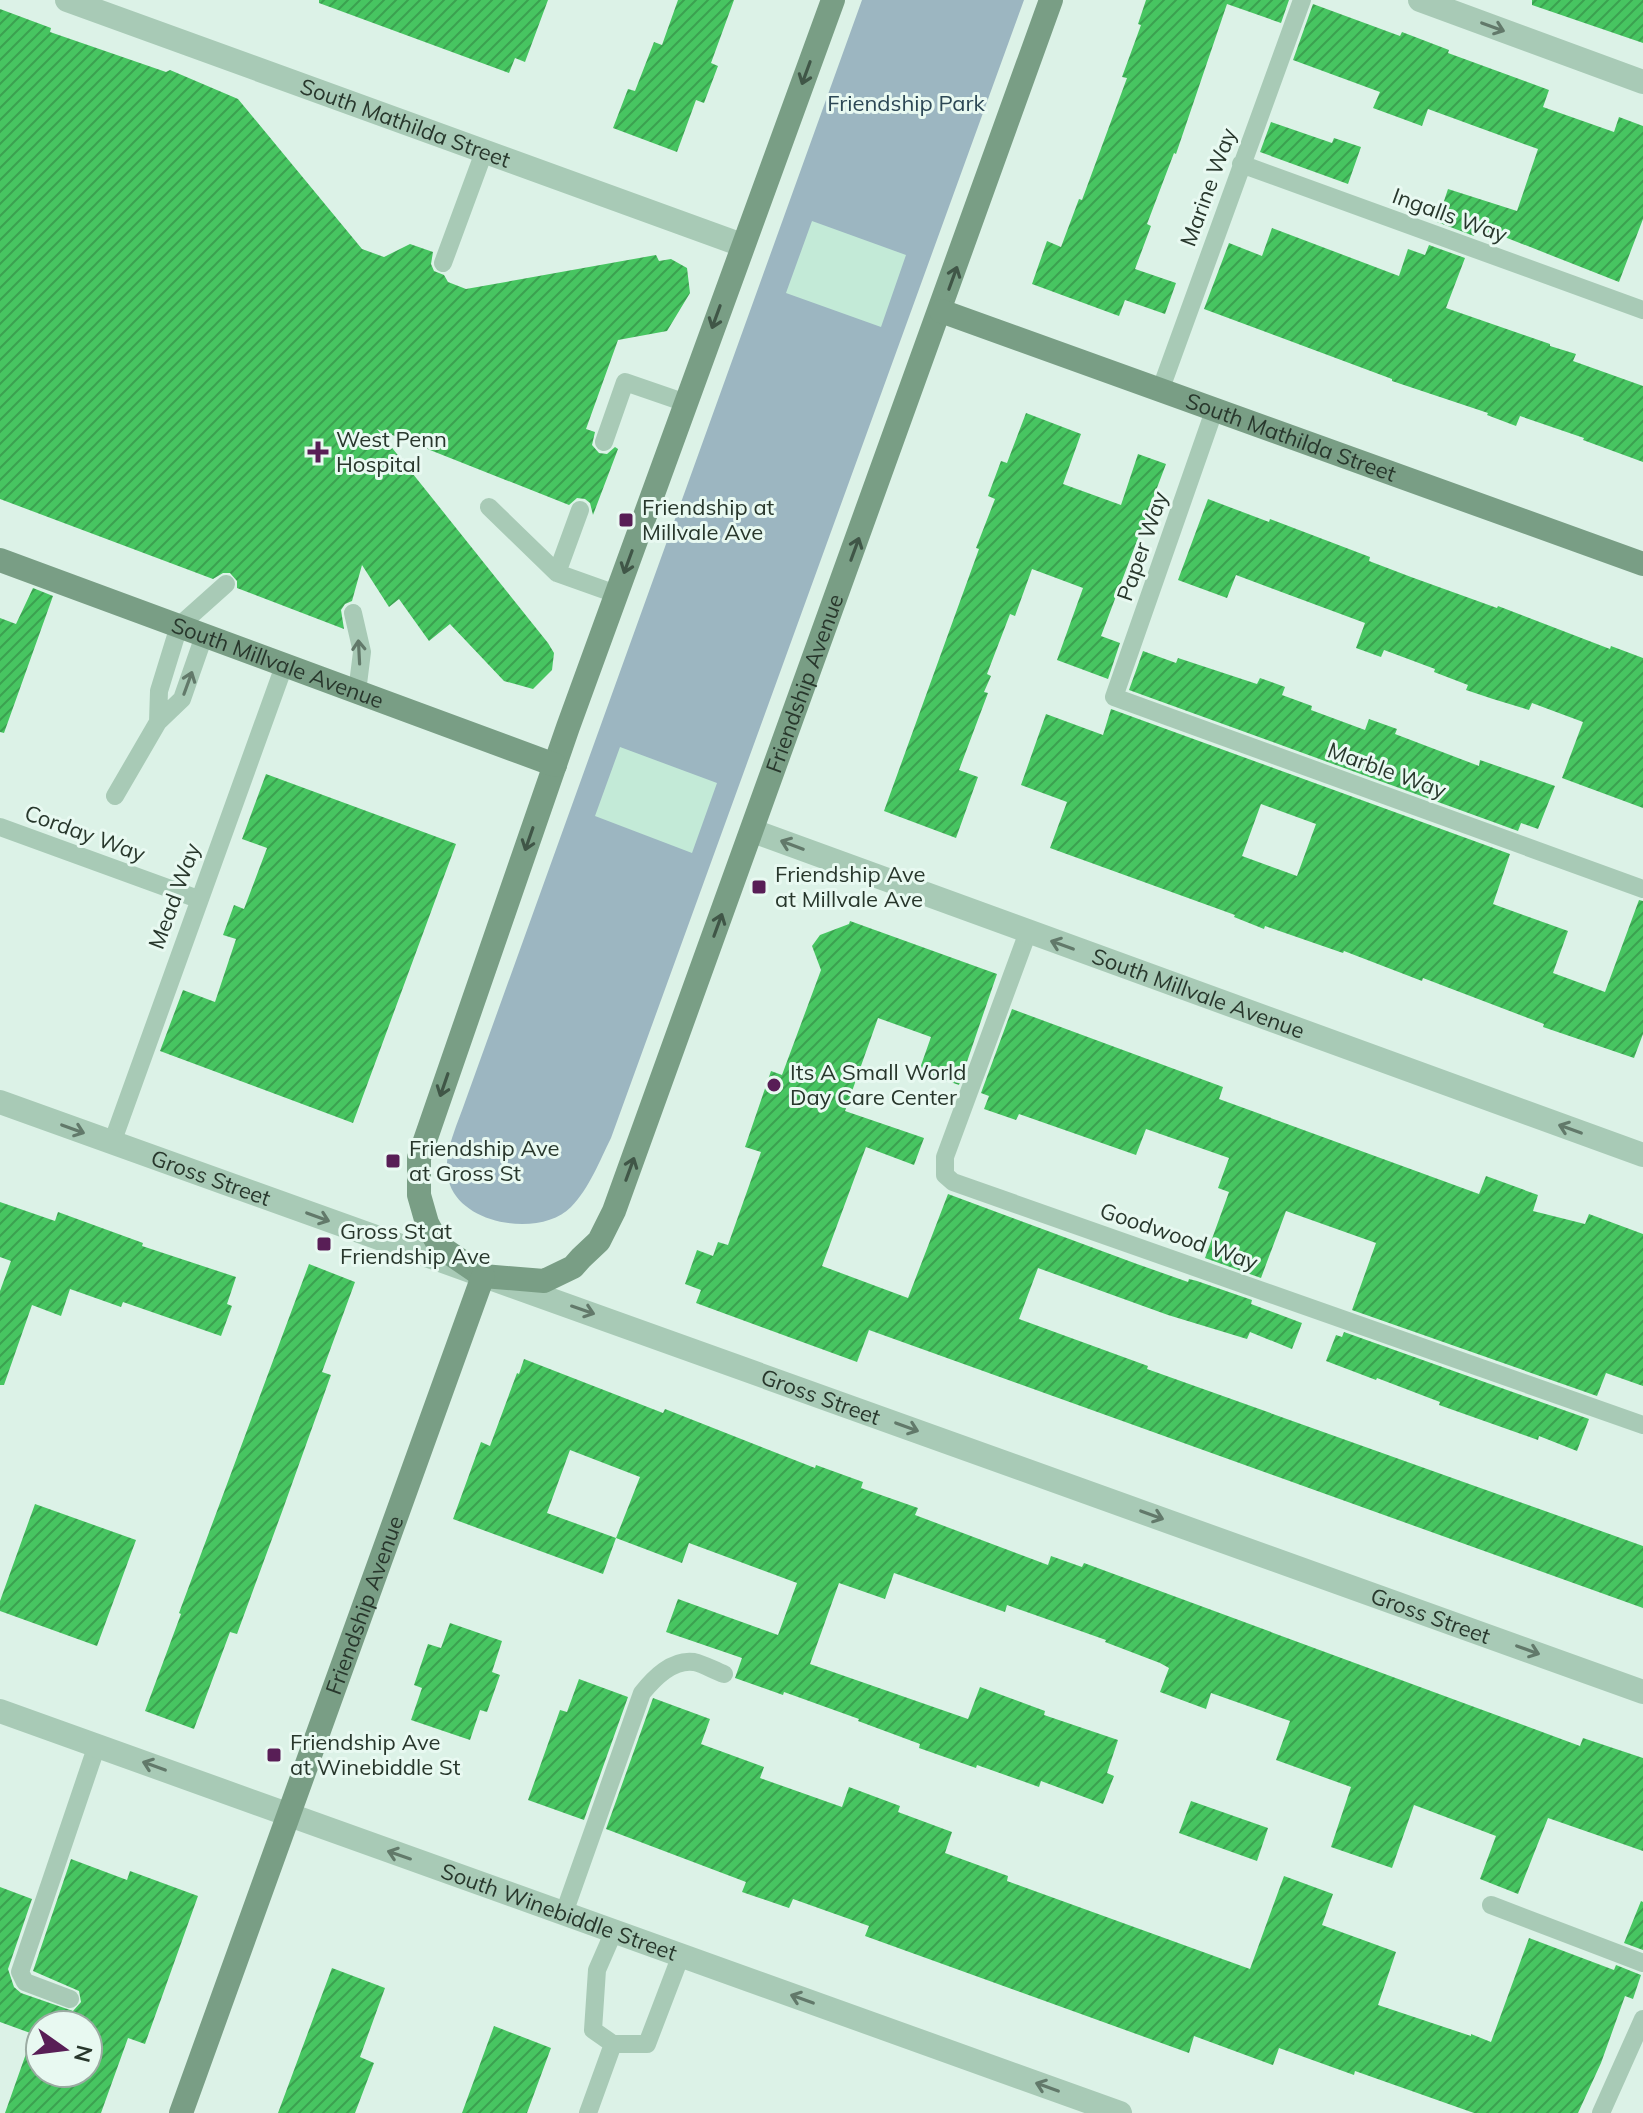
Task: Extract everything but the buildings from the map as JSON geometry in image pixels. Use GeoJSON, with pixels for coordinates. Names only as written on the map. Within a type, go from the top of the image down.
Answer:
{"type":"FeatureCollection","features":[{"type":"Feature","properties":{"kind":"street","name":"South Mathilda Street"},"geometry":{"type":"LineString","coordinates":[[67,0],[742,245]]}},
{"type":"Feature","properties":{"kind":"street","name":"Friendship Avenue"},"geometry":{"type":"LineString","coordinates":[[833,0],[616,594],[419,1158],[419,1195],[427,1223],[439,1246],[483,1276],[544,1281],[573,1267],[599,1241],[614,1211],[1051,0]]}},
{"type":"Feature","properties":{"kind":"street"},"geometry":{"type":"LineString","coordinates":[[1420,0],[1643,82]]}},
{"type":"Feature","properties":{"kind":"street","name":"South Mathilda Street"},"geometry":{"type":"LineString","coordinates":[[941,311],[1643,564]]}},
{"type":"Feature","properties":{"kind":"street","name":"South Millvale Avenue"},"geometry":{"type":"LineString","coordinates":[[0,560],[555,765]]}},
{"type":"Feature","properties":{"kind":"street","name":"South Millvale Avenue"},"geometry":{"type":"LineString","coordinates":[[753,831],[1643,1155]]}},
{"type":"Feature","properties":{"kind":"street","name":"Gross Street"},"geometry":{"type":"LineString","coordinates":[[0,1102],[1643,1692]]}},
{"type":"Feature","properties":{"kind":"street","name":"Friendship Avenue"},"geometry":{"type":"LineString","coordinates":[[181,2113],[483,1276]]}},
{"type":"Feature","properties":{"kind":"street","name":"South Winebiddle Street"},"geometry":{"type":"LineString","coordinates":[[0,1711],[681,1955],[1074,2105],[1120,2113]]}},
{"type":"Feature","properties":{"kind":"lane","name":"Marine Way"},"geometry":{"type":"LineString","coordinates":[[1160,391],[1302,0]]}},
{"type":"Feature","properties":{"kind":"lane"},"geometry":{"type":"LineString","coordinates":[[443,263],[484,152]]}},
{"type":"Feature","properties":{"kind":"lane","name":"Ingalls Way"},"geometry":{"type":"LineString","coordinates":[[1241,164],[1643,310]]}},
{"type":"Feature","properties":{"kind":"lane"},"geometry":{"type":"LineString","coordinates":[[604,442],[625,382],[686,403]]}},
{"type":"Feature","properties":{"kind":"lane","name":"Paper Way"},"geometry":{"type":"LineString","coordinates":[[1114,697],[1214,411]]}},
{"type":"Feature","properties":{"kind":"lane"},"geometry":{"type":"LineString","coordinates":[[489,507],[557,573],[616,594]]}},
{"type":"Feature","properties":{"kind":"lane"},"geometry":{"type":"LineString","coordinates":[[557,573],[580,510]]}},
{"type":"Feature","properties":{"kind":"lane"},"geometry":{"type":"LineString","coordinates":[[158,722],[159,691],[179,626],[226,584]]}},
{"type":"Feature","properties":{"kind":"lane"},"geometry":{"type":"LineString","coordinates":[[353,613],[362,652],[357,692]]}},
{"type":"Feature","properties":{"kind":"lane"},"geometry":{"type":"LineString","coordinates":[[115,796],[158,722],[182,699],[204,636]]}},
{"type":"Feature","properties":{"kind":"lane","name":"Mead Way"},"geometry":{"type":"LineString","coordinates":[[112,1143],[284,666]]}},
{"type":"Feature","properties":{"kind":"lane","name":"Marble Way"},"geometry":{"type":"LineString","coordinates":[[1114,697],[1643,889]]}},
{"type":"Feature","properties":{"kind":"lane","name":"Corday Way"},"geometry":{"type":"LineString","coordinates":[[0,827],[198,899]]}},
{"type":"Feature","properties":{"kind":"lane","name":"Goodwood Way"},"geometry":{"type":"LineString","coordinates":[[1028,932],[945,1157],[945,1175],[953,1182],[1643,1425]]}},
{"type":"Feature","properties":{"kind":"lane"},"geometry":{"type":"LineString","coordinates":[[564,1913],[642,1693],[655,1676],[672,1666],[693,1662],[724,1674]]}},
{"type":"Feature","properties":{"kind":"lane"},"geometry":{"type":"LineString","coordinates":[[70,1999],[25,1982],[20,1972],[97,1745]]}},
{"type":"Feature","properties":{"kind":"lane"},"geometry":{"type":"LineString","coordinates":[[1491,1905],[1643,1963]]}},
{"type":"Feature","properties":{"kind":"lane"},"geometry":{"type":"LineString","coordinates":[[614,1931],[597,1970],[593,2030],[613,2044],[647,2044],[681,1955]]}},
{"type":"Feature","properties":{"kind":"lane"},"geometry":{"type":"LineString","coordinates":[[1601,2113],[1643,2019]]}},
{"type":"Feature","properties":{"kind":"lane"},"geometry":{"type":"LineString","coordinates":[[588,2113],[613,2044]]}},
{"type":"Feature","properties":{"kind":"green space","name":"Friendship Park"},"geometry":{"type":"Polygon","coordinates":[[[862,0],[1024,0],[611,1138],[583,1192],[571,1207],[558,1216],[524,1224],[487,1218],[458,1199],[450,1185],[447,1164],[451,1143],[862,0]]]}},
{"type":"Feature","properties":{"kind":"shaded area"},"geometry":{"type":"Polygon","coordinates":[[[812,221],[906,255],[881,327],[786,293],[812,221]]]}},
{"type":"Feature","properties":{"kind":"shaded area"},"geometry":{"type":"Polygon","coordinates":[[[620,747],[717,783],[692,853],[595,816],[620,747]]]}},
{"type":"Feature","properties":{"kind":"place","name":"West Penn Hospital"},"geometry":{"type":"Point","coordinates":[318,452]}},
{"type":"Feature","properties":{"kind":"place","name":"Friendship at Millvale Ave"},"geometry":{"type":"Point","coordinates":[626,520]}},
{"type":"Feature","properties":{"kind":"place","name":"Friendship Ave at Millvale Ave"},"geometry":{"type":"Point","coordinates":[759,887]}},
{"type":"Feature","properties":{"kind":"place","name":"Its A Small World Day Care Center"},"geometry":{"type":"Point","coordinates":[774,1085]}},
{"type":"Feature","properties":{"kind":"place","name":"Friendship Ave at Gross St"},"geometry":{"type":"Point","coordinates":[393,1161]}},
{"type":"Feature","properties":{"kind":"place","name":"Gross St at Friendship Ave"},"geometry":{"type":"Point","coordinates":[324,1244]}},
{"type":"Feature","properties":{"kind":"place","name":"Friendship Ave at Winebiddle St"},"geometry":{"type":"Point","coordinates":[274,1755]}}]}
